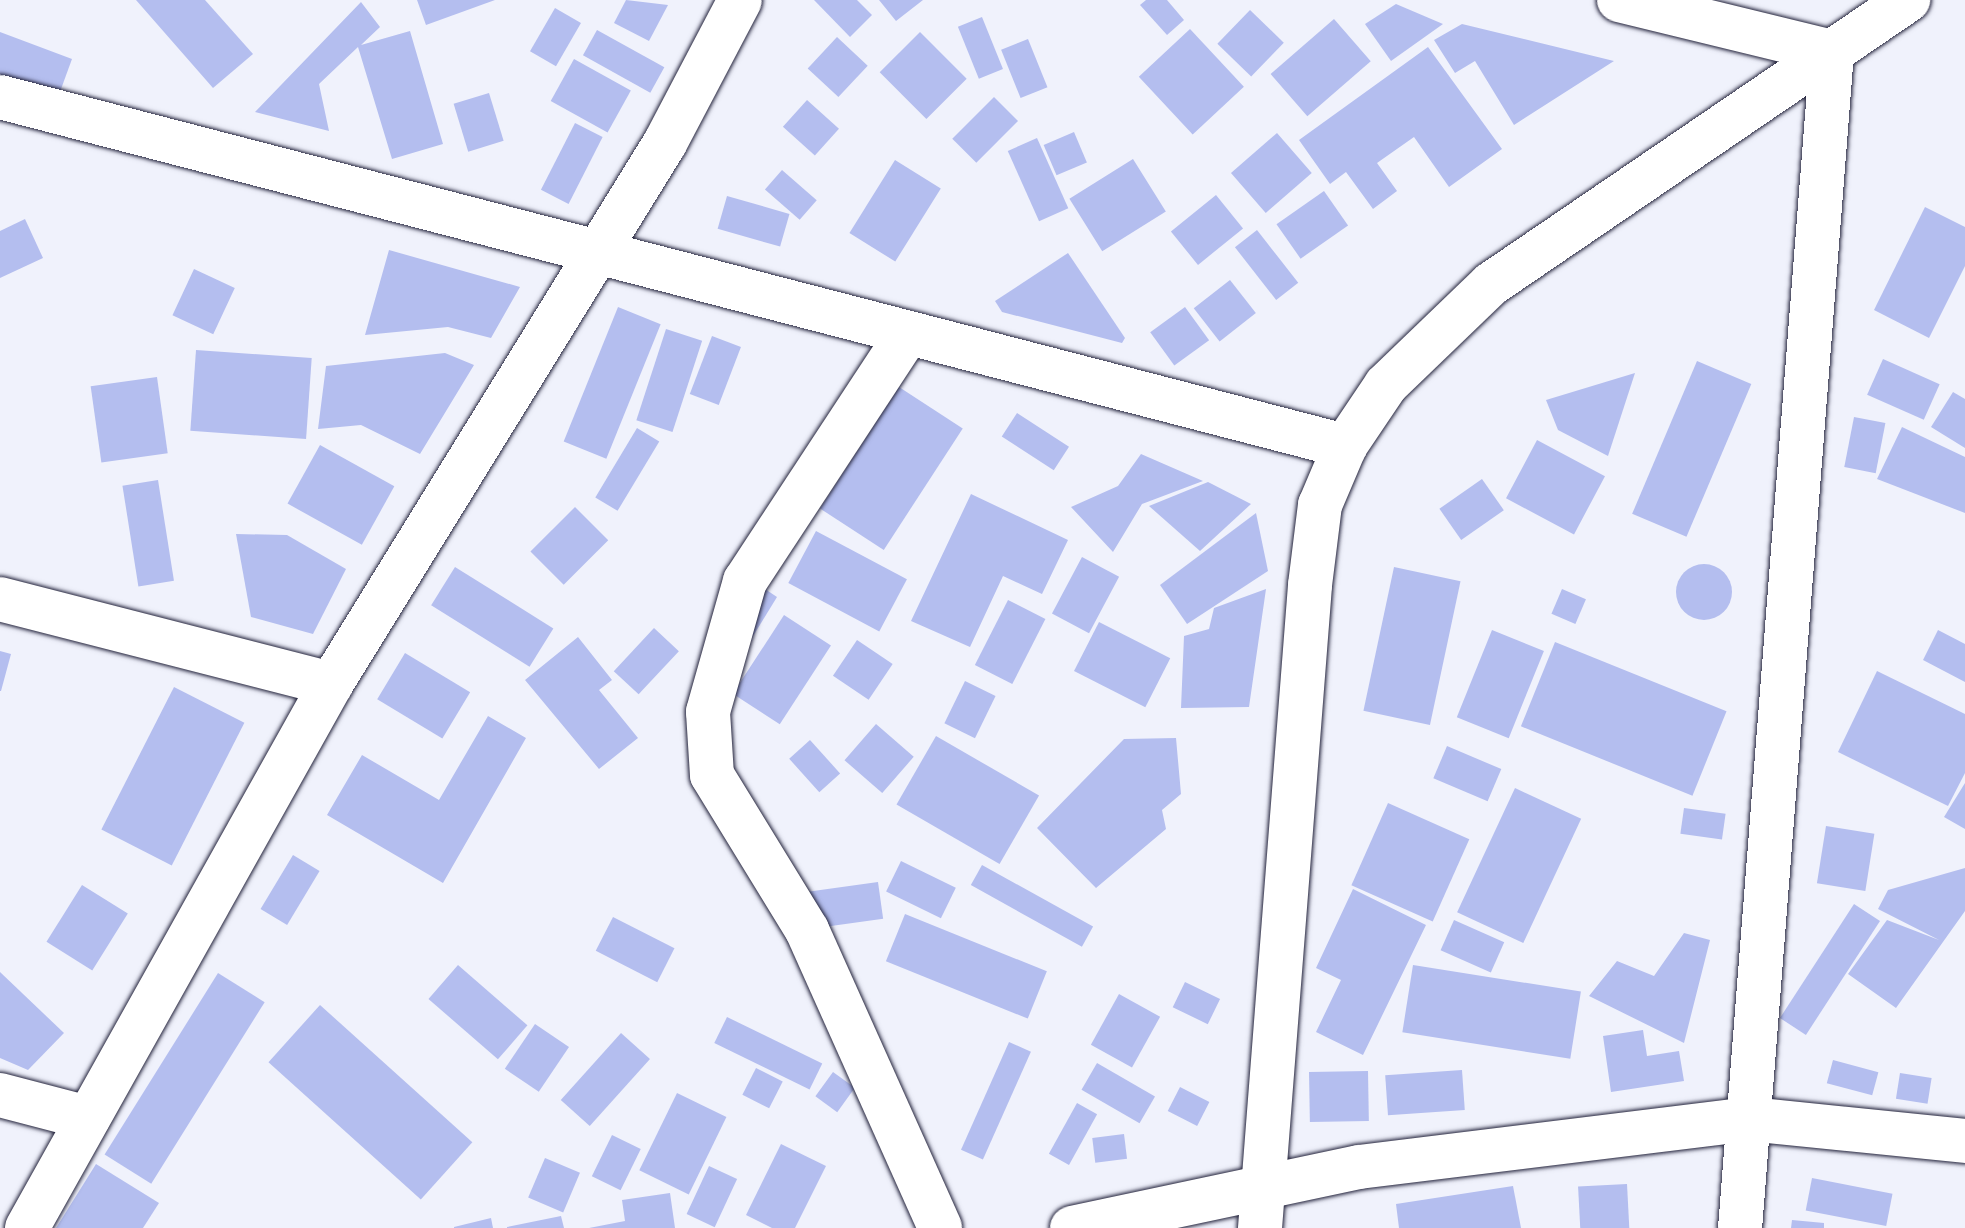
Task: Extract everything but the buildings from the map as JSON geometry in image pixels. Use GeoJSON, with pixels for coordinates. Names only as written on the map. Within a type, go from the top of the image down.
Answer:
{"type":"FeatureCollection","features":[{"type":"Feature","properties":{"kind":"street"},"geometry":{"type":"LineString","coordinates":[[27,1228],[331,684],[599,252],[740,0]]}},
{"type":"Feature","properties":{"kind":"street"},"geometry":{"type":"LineString","coordinates":[[1619,0],[1832,52]]}},
{"type":"Feature","properties":{"kind":"street"},"geometry":{"type":"LineString","coordinates":[[1262,1207],[1310,585],[1320,505],[1345,446],[1386,385],[1491,284],[1908,0]]}},
{"type":"Feature","properties":{"kind":"street"},"geometry":{"type":"LineString","coordinates":[[1740,1228],[1832,52]]}},
{"type":"Feature","properties":{"kind":"street"},"geometry":{"type":"LineString","coordinates":[[0,97],[1345,446]]}},
{"type":"Feature","properties":{"kind":"street"},"geometry":{"type":"LineString","coordinates":[[908,333],[745,581],[708,712],[712,775],[807,930],[940,1228]]}},
{"type":"Feature","properties":{"kind":"street"},"geometry":{"type":"LineString","coordinates":[[0,599],[331,684]]}},
{"type":"Feature","properties":{"kind":"street"},"geometry":{"type":"LineString","coordinates":[[0,1095],[88,1118]]}},
{"type":"Feature","properties":{"kind":"street"},"geometry":{"type":"LineString","coordinates":[[1072,1228],[1262,1207],[1447,1154],[1749,1119],[1965,1141]]}}]}
